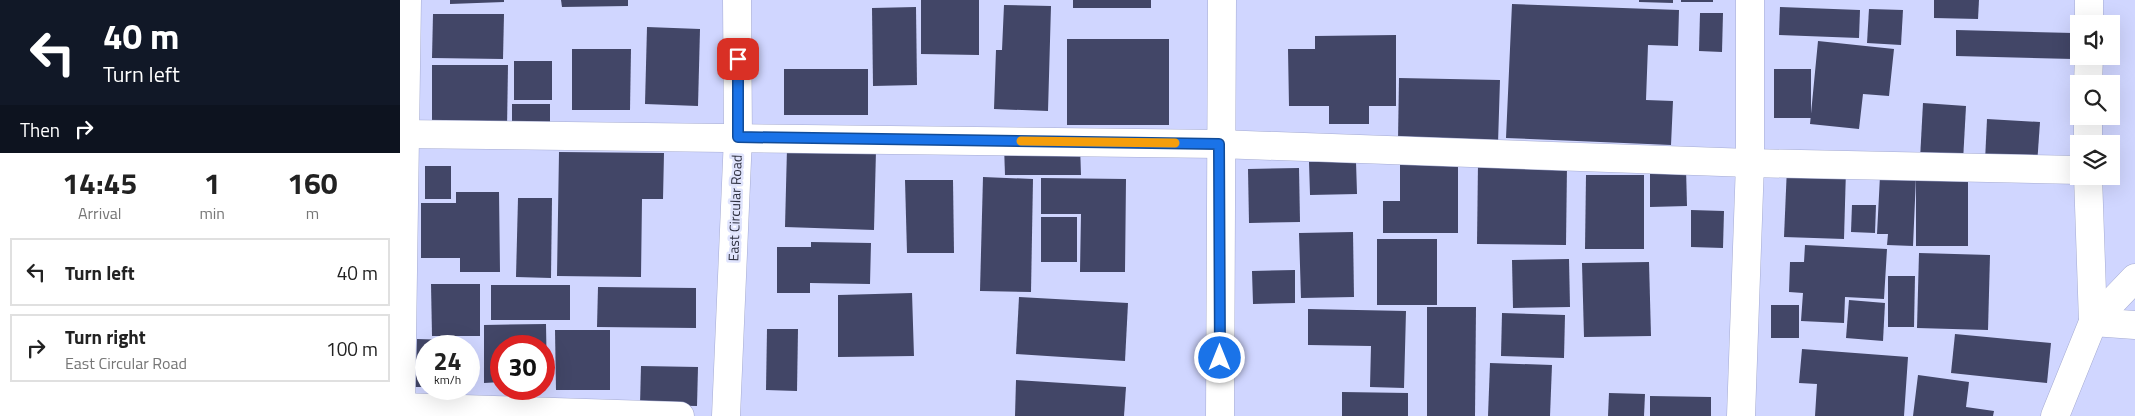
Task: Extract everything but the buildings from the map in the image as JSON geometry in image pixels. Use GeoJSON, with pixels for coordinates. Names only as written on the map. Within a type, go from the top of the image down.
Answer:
{"type":"FeatureCollection","features":[{"type":"Feature","properties":{"kind":"street"},"geometry":{"type":"LineString","coordinates":[[407,0],[403,134],[400,407],[680,416]]}},
{"type":"Feature","properties":{"kind":"street","name":"East Circular Road"},"geometry":{"type":"LineString","coordinates":[[726,416],[738,137],[737,0]]}},
{"type":"Feature","properties":{"kind":"street"},"geometry":{"type":"LineString","coordinates":[[1220,416],[1219,144],[1222,0]]}},
{"type":"Feature","properties":{"kind":"street"},"geometry":{"type":"LineString","coordinates":[[1741,416],[1750,163],[1750,0]]}},
{"type":"Feature","properties":{"kind":"street"},"geometry":{"type":"LineString","coordinates":[[2089,15],[2090,0]]}},
{"type":"Feature","properties":{"kind":"street"},"geometry":{"type":"LineString","coordinates":[[403,134],[1219,144],[1750,163],[2070,170]]}},
{"type":"Feature","properties":{"kind":"street"},"geometry":{"type":"LineString","coordinates":[[2088,185],[2093,322]]}},
{"type":"Feature","properties":{"kind":"street"},"geometry":{"type":"LineString","coordinates":[[2055,416],[2093,322],[2135,278]]}},
{"type":"Feature","properties":{"kind":"street"},"geometry":{"type":"LineString","coordinates":[[2093,322],[2135,325]]}},
{"type":"Feature","properties":{"kind":"slow traffic"},"geometry":{"type":"LineString","coordinates":[[1021,141],[1175,143]]}},
{"type":"Feature","properties":{"kind":"route"},"geometry":{"type":"LineString","coordinates":[[738,59],[738,137],[1219,144],[1220,358]]}}]}
